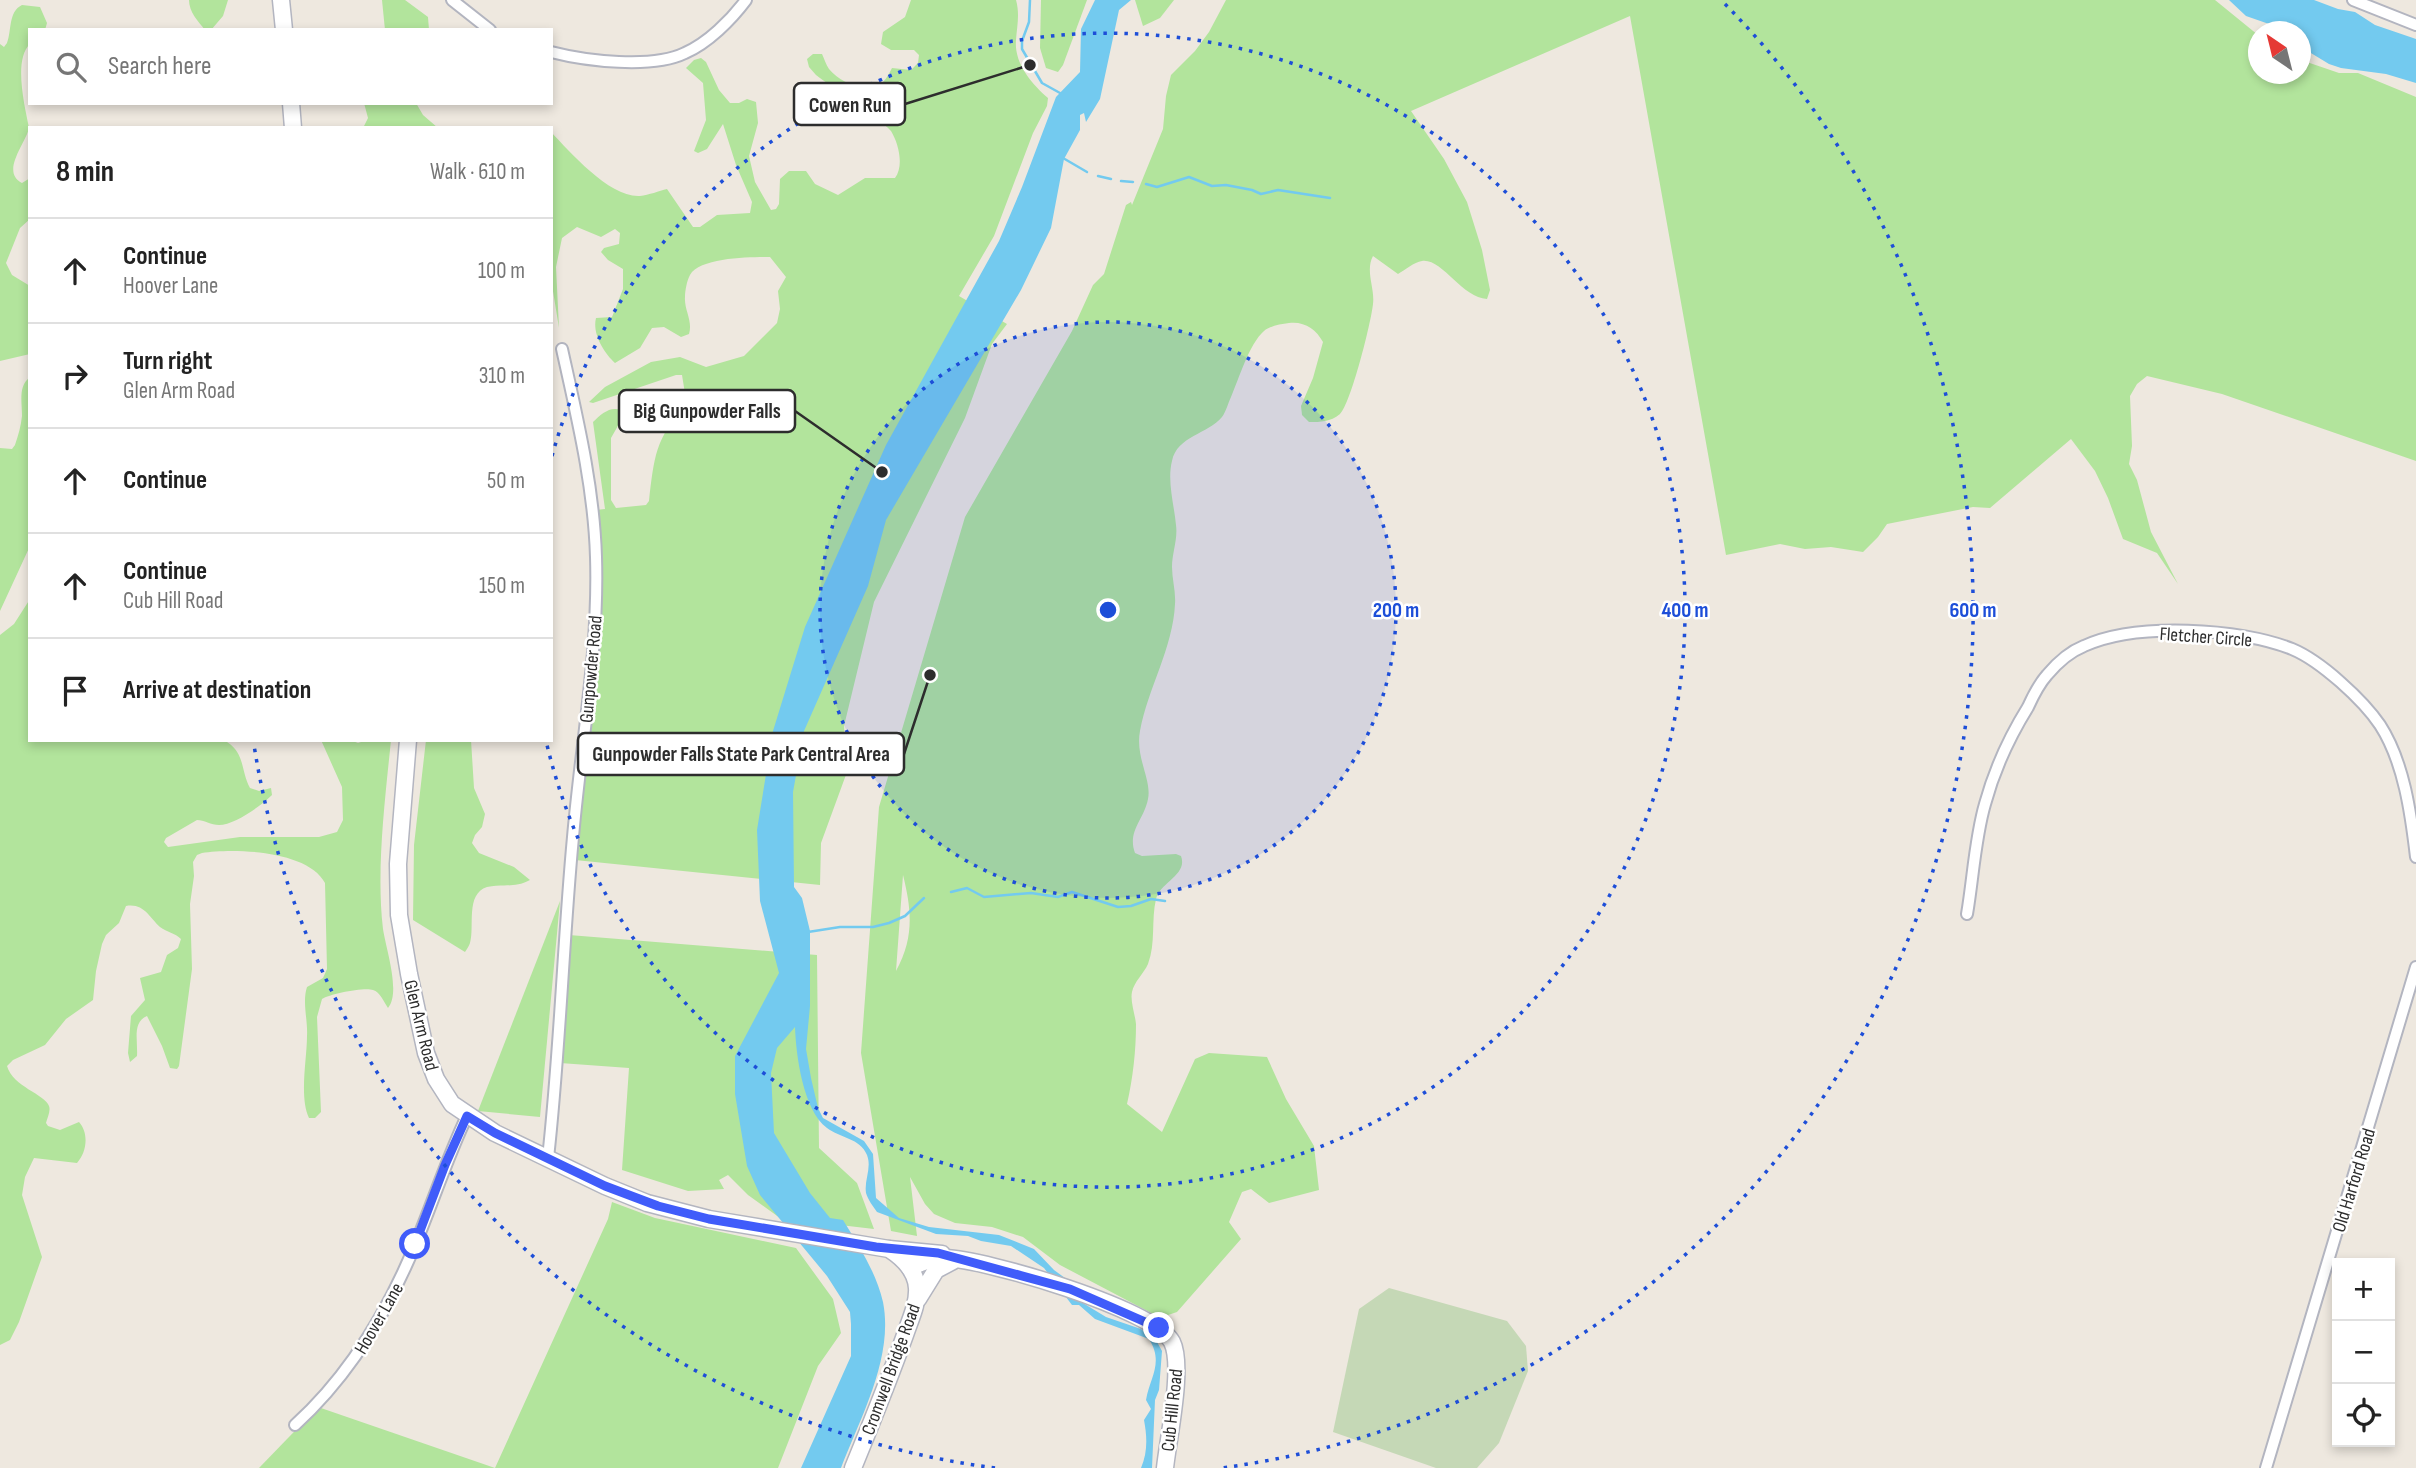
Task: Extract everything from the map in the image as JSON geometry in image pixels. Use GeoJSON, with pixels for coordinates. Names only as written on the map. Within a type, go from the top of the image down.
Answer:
{"type":"FeatureCollection","features":[{"type":"Feature","properties":{"kind":"main road"},"geometry":{"type":"LineString","coordinates":[[281,0],[284,28]]}},
{"type":"Feature","properties":{"kind":"main road"},"geometry":{"type":"LineString","coordinates":[[291,105],[293,126]]}},
{"type":"Feature","properties":{"kind":"main road","name":"Glen Arm Road"},"geometry":{"type":"LineString","coordinates":[[408,742],[398,864],[397,893],[401,935],[431,1067],[446,1096],[467,1116],[495,1133],[605,1186],[658,1206],[709,1219],[883,1248],[927,1251],[959,1259]]}},
{"type":"Feature","properties":{"kind":"main road"},"geometry":{"type":"LineString","coordinates":[[883,1248],[900,1256],[910,1269]]}},
{"type":"Feature","properties":{"kind":"main road","name":"Cub Hill Road"},"geometry":{"type":"LineString","coordinates":[[910,1269],[938,1258],[959,1259],[1064,1287],[1159,1328],[1170,1339],[1175,1353],[1175,1383],[1165,1468]]}},
{"type":"Feature","properties":{"kind":"main road"},"geometry":{"type":"LineString","coordinates":[[915,1304],[936,1270],[959,1259]]}},
{"type":"Feature","properties":{"kind":"main road","name":"Cromwell Bridge Road"},"geometry":{"type":"LineString","coordinates":[[853,1468],[885,1390],[915,1304],[917,1285],[910,1269]]}},
{"type":"Feature","properties":{"kind":"street"},"geometry":{"type":"LineString","coordinates":[[452,0],[487,28]]}},
{"type":"Feature","properties":{"kind":"street"},"geometry":{"type":"LineString","coordinates":[[553,52],[601,61],[661,60],[673,57],[698,45],[746,0]]}},
{"type":"Feature","properties":{"kind":"street"},"geometry":{"type":"LineString","coordinates":[[2353,0],[2416,25]]}},
{"type":"Feature","properties":{"kind":"street","name":"Gunpowder Road"},"geometry":{"type":"LineString","coordinates":[[548,1158],[556,1083],[573,837],[595,619],[596,570],[590,491],[562,349]]}},
{"type":"Feature","properties":{"kind":"street","name":"Fletcher Circle"},"geometry":{"type":"LineString","coordinates":[[1967,914],[1985,804],[2014,729],[2044,677],[2084,645],[2139,633],[2171,631],[2239,635],[2264,640],[2295,650],[2329,673],[2368,710],[2388,737],[2409,807],[2416,858]]}},
{"type":"Feature","properties":{"kind":"street","name":"Old Harford Road"},"geometry":{"type":"LineString","coordinates":[[2266,1468],[2416,969]]}},
{"type":"Feature","properties":{"kind":"street","name":"Hoover Lane"},"geometry":{"type":"LineString","coordinates":[[295,1425],[335,1384],[377,1324],[415,1244],[467,1116]]}},
{"type":"Feature","properties":{"kind":"green space"},"geometry":{"type":"Polygon","coordinates":[[[189,0],[228,0],[223,16],[213,28],[203,28],[189,0]]]}},
{"type":"Feature","properties":{"kind":"green space"},"geometry":{"type":"Polygon","coordinates":[[[382,0],[405,0],[428,17],[429,28],[385,28],[382,0]]]}},
{"type":"Feature","properties":{"kind":"green space"},"geometry":{"type":"Polygon","coordinates":[[[911,0],[1016,0],[1018,57],[1030,79],[1048,98],[994,236],[959,296],[1007,324],[992,344],[965,418],[874,602],[844,726],[847,772],[821,843],[820,885],[575,860],[592,677],[596,510],[605,509],[593,422],[609,410],[621,410],[623,417],[611,438],[611,500],[616,508],[646,505],[662,438],[687,406],[682,375],[589,402],[605,387],[651,362],[680,357],[706,367],[744,356],[777,323],[780,309],[778,291],[786,277],[770,257],[727,259],[696,269],[690,275],[685,295],[689,334],[681,337],[664,327],[652,328],[640,348],[615,363],[600,343],[595,324],[596,318],[612,317],[623,289],[623,269],[601,252],[604,248],[619,244],[620,233],[615,229],[601,237],[577,227],[562,238],[556,267],[559,328],[553,291],[553,134],[591,172],[616,190],[640,196],[667,189],[693,227],[700,227],[717,215],[750,213],[752,202],[736,165],[723,124],[707,149],[698,153],[694,151],[706,120],[703,83],[686,68],[694,60],[701,58],[706,62],[719,90],[730,103],[747,99],[756,102],[758,123],[749,156],[755,182],[771,210],[776,209],[779,204],[780,179],[789,171],[806,171],[815,184],[838,195],[865,178],[895,178],[899,155],[891,131],[816,75],[809,67],[807,59],[813,54],[822,54],[828,67],[840,79],[855,86],[877,86],[892,68],[911,70],[918,63],[919,55],[914,50],[891,50],[881,44],[883,32],[905,17],[911,0]]]}},
{"type":"Feature","properties":{"kind":"green space"},"geometry":{"type":"Polygon","coordinates":[[[1041,0],[1087,0],[1058,72],[1046,68],[1040,48],[1041,0]]]}},
{"type":"Feature","properties":{"kind":"green space"},"geometry":{"type":"Polygon","coordinates":[[[1135,0],[1174,0],[1160,18],[1143,26],[1135,0]]]}},
{"type":"Feature","properties":{"kind":"green space"},"geometry":{"type":"Polygon","coordinates":[[[1226,0],[2215,0],[2248,27],[2248,84],[2311,84],[2311,63],[2339,73],[2358,73],[2416,97],[2416,461],[2222,394],[2147,376],[2137,384],[2130,396],[2132,446],[2129,464],[2137,480],[2151,532],[2178,584],[2157,553],[2123,539],[2095,471],[2071,439],[1990,508],[1973,507],[1887,524],[1863,552],[1831,547],[1805,549],[1780,544],[1726,555],[1630,16],[1411,111],[1444,159],[1467,202],[1482,250],[1490,290],[1487,299],[1469,292],[1430,262],[1413,264],[1398,274],[1373,256],[1370,268],[1373,298],[1371,314],[1355,379],[1340,414],[1321,422],[1309,422],[1302,415],[1301,406],[1313,378],[1323,342],[1317,333],[1305,325],[1286,323],[1269,328],[1259,337],[1245,362],[1222,417],[1180,446],[1172,461],[1171,485],[1176,530],[1172,567],[1175,604],[1170,636],[1144,715],[1139,741],[1149,792],[1133,838],[1135,853],[1142,856],[1176,854],[1181,856],[1182,863],[1181,868],[1156,899],[1148,964],[1132,992],[1136,1024],[1127,1104],[1162,1132],[1195,1059],[1209,1053],[1267,1057],[1286,1099],[1314,1146],[1319,1190],[1269,1203],[1251,1189],[1242,1192],[1229,1222],[1241,1239],[1177,1312],[1165,1316],[1155,1315],[1060,1265],[1023,1237],[992,1227],[955,1223],[934,1214],[925,1204],[910,1177],[917,1236],[891,1231],[861,1053],[879,807],[965,517],[1072,331],[1093,285],[1104,274],[1126,205],[1131,202],[1132,205],[1163,129],[1171,75],[1195,51],[1226,0]],[[903,875],[896,971],[906,947],[909,912],[903,875]]]}},
{"type":"Feature","properties":{"kind":"green space"},"geometry":{"type":"Polygon","coordinates":[[[22,5],[40,7],[47,23],[46,28],[28,28],[28,47],[22,61],[23,96],[29,126],[13,172],[22,183],[28,179],[28,221],[20,228],[6,263],[12,275],[28,285],[28,354],[0,361],[0,44],[4,47],[7,43],[12,17],[22,5]]]}},
{"type":"Feature","properties":{"kind":"green space"},"geometry":{"type":"Polygon","coordinates":[[[365,105],[417,105],[423,115],[436,126],[364,126],[368,118],[365,105]]]}},
{"type":"Feature","properties":{"kind":"green space"},"geometry":{"type":"Polygon","coordinates":[[[28,379],[28,550],[0,611],[0,448],[12,449],[15,445],[22,420],[22,390],[28,379]]]}},
{"type":"Feature","properties":{"kind":"green space"},"geometry":{"type":"Polygon","coordinates":[[[28,602],[28,742],[227,742],[240,757],[250,788],[259,791],[271,788],[272,795],[247,814],[219,825],[197,820],[166,838],[164,842],[168,847],[240,837],[319,837],[337,832],[343,820],[342,787],[322,742],[391,742],[380,883],[383,929],[392,970],[393,992],[388,1008],[378,993],[369,989],[322,999],[317,1017],[321,1112],[315,1118],[309,1118],[304,1100],[307,1030],[305,999],[307,987],[323,978],[327,969],[325,883],[316,872],[287,858],[250,852],[202,853],[197,855],[193,862],[190,904],[192,969],[179,1066],[177,1069],[170,1068],[147,1016],[139,1023],[137,1056],[130,1062],[128,1053],[131,1016],[145,1000],[140,978],[161,972],[167,955],[178,948],[181,939],[160,927],[142,909],[126,906],[119,923],[106,935],[102,944],[93,1000],[66,1019],[45,1045],[13,1060],[7,1066],[22,1085],[46,1102],[49,1108],[46,1123],[48,1126],[60,1130],[79,1122],[86,1142],[77,1163],[34,1158],[25,1177],[22,1195],[42,1257],[19,1322],[10,1340],[0,1345],[0,635],[14,624],[28,602]]]}},
{"type":"Feature","properties":{"kind":"green space"},"geometry":{"type":"Polygon","coordinates":[[[426,742],[471,742],[474,788],[485,814],[482,827],[472,843],[479,853],[514,867],[530,880],[487,887],[480,891],[473,904],[470,944],[465,952],[413,920],[414,845],[426,742]]]}},
{"type":"Feature","properties":{"kind":"green space"},"geometry":{"type":"Polygon","coordinates":[[[560,901],[540,1117],[478,1111],[560,901]]]}},
{"type":"Feature","properties":{"kind":"green space"},"geometry":{"type":"Polygon","coordinates":[[[569,935],[817,955],[819,1148],[857,1183],[874,1229],[780,1218],[748,1195],[728,1175],[719,1180],[724,1189],[688,1191],[622,1170],[629,1068],[560,1063],[569,935]]]}},
{"type":"Feature","properties":{"kind":"green space"},"geometry":{"type":"Polygon","coordinates":[[[612,1202],[655,1218],[796,1248],[833,1299],[841,1333],[818,1366],[778,1468],[495,1468],[608,1219],[612,1202]]]}},
{"type":"Feature","properties":{"kind":"green space"},"geometry":{"type":"Polygon","coordinates":[[[1389,1288],[1507,1321],[1526,1346],[1528,1371],[1499,1443],[1477,1468],[1436,1468],[1333,1432],[1359,1309],[1389,1288]]]}},
{"type":"Feature","properties":{"kind":"green space"},"geometry":{"type":"Polygon","coordinates":[[[318,1407],[495,1468],[259,1468],[318,1407]]]}},
{"type":"Feature","properties":{"kind":"water"},"geometry":{"type":"Polygon","coordinates":[[[1095,0],[1131,0],[1119,10],[1100,99],[1086,122],[1084,113],[1080,115],[1080,130],[1064,159],[1051,228],[1021,290],[886,520],[868,586],[804,731],[793,792],[794,887],[802,898],[810,931],[810,1006],[806,1049],[818,1108],[823,1118],[864,1141],[873,1154],[876,1198],[899,1218],[929,1227],[999,1235],[1034,1249],[1065,1278],[1078,1300],[1106,1317],[1141,1329],[1157,1342],[1162,1351],[1159,1390],[1155,1400],[1152,1468],[1141,1468],[1146,1444],[1144,1420],[1151,1409],[1146,1400],[1156,1363],[1149,1339],[1095,1319],[1079,1305],[1072,1305],[1044,1268],[1011,1246],[968,1236],[936,1234],[877,1212],[866,1193],[869,1165],[864,1149],[827,1128],[812,1109],[799,1067],[795,1027],[777,1048],[771,1073],[774,1133],[810,1193],[830,1218],[843,1220],[861,1249],[880,1291],[885,1323],[880,1366],[841,1468],[801,1468],[851,1356],[851,1324],[850,1312],[827,1276],[760,1195],[747,1166],[735,1094],[735,1056],[779,973],[760,901],[757,830],[773,731],[805,627],[886,445],[999,241],[1056,97],[1080,72],[1081,29],[1095,0]]]}},
{"type":"Feature","properties":{"kind":"water"},"geometry":{"type":"Polygon","coordinates":[[[2229,0],[2314,0],[2355,12],[2375,25],[2416,39],[2416,83],[2386,74],[2329,64],[2311,53],[2311,21],[2260,21],[2246,16],[2229,0]]]}},
{"type":"Feature","properties":{"kind":"waterway"},"geometry":{"type":"LineString","coordinates":[[1030,0],[1029,22],[1022,49],[1042,83],[1060,93]]}},
{"type":"Feature","properties":{"kind":"waterway"},"geometry":{"type":"LineString","coordinates":[[1063,158],[1087,172]]}},
{"type":"Feature","properties":{"kind":"waterway"},"geometry":{"type":"LineString","coordinates":[[1098,176],[1111,179]]}},
{"type":"Feature","properties":{"kind":"waterway"},"geometry":{"type":"LineString","coordinates":[[1146,184],[1157,187],[1189,177],[1212,186],[1226,185],[1261,194],[1278,190],[1330,198]]}},
{"type":"Feature","properties":{"kind":"waterway"},"geometry":{"type":"LineString","coordinates":[[1121,181],[1133,182]]}},
{"type":"Feature","properties":{"kind":"waterway"},"geometry":{"type":"LineString","coordinates":[[951,892],[967,888],[984,897],[1031,893],[1058,897],[1072,892],[1118,907],[1151,899],[1165,901]]}},
{"type":"Feature","properties":{"kind":"waterway"},"geometry":{"type":"LineString","coordinates":[[808,932],[840,927],[873,927],[889,923],[905,916],[924,898]]}},
{"type":"Feature","properties":{"kind":"place","name":"Cowen Run"},"geometry":{"type":"Point","coordinates":[1030,65]}},
{"type":"Feature","properties":{"kind":"place","name":"Big Gunpowder Falls"},"geometry":{"type":"Point","coordinates":[882,472]}},
{"type":"Feature","properties":{"kind":"place","name":"Gunpowder Falls State Park Central Area"},"geometry":{"type":"Point","coordinates":[930,675]}},
{"type":"Feature","properties":{"kind":"route"},"geometry":{"type":"LineString","coordinates":[[415,1244],[467,1116],[495,1133],[605,1186],[658,1206],[709,1219],[889,1250],[938,1253],[1070,1289],[1159,1328]]}}]}
